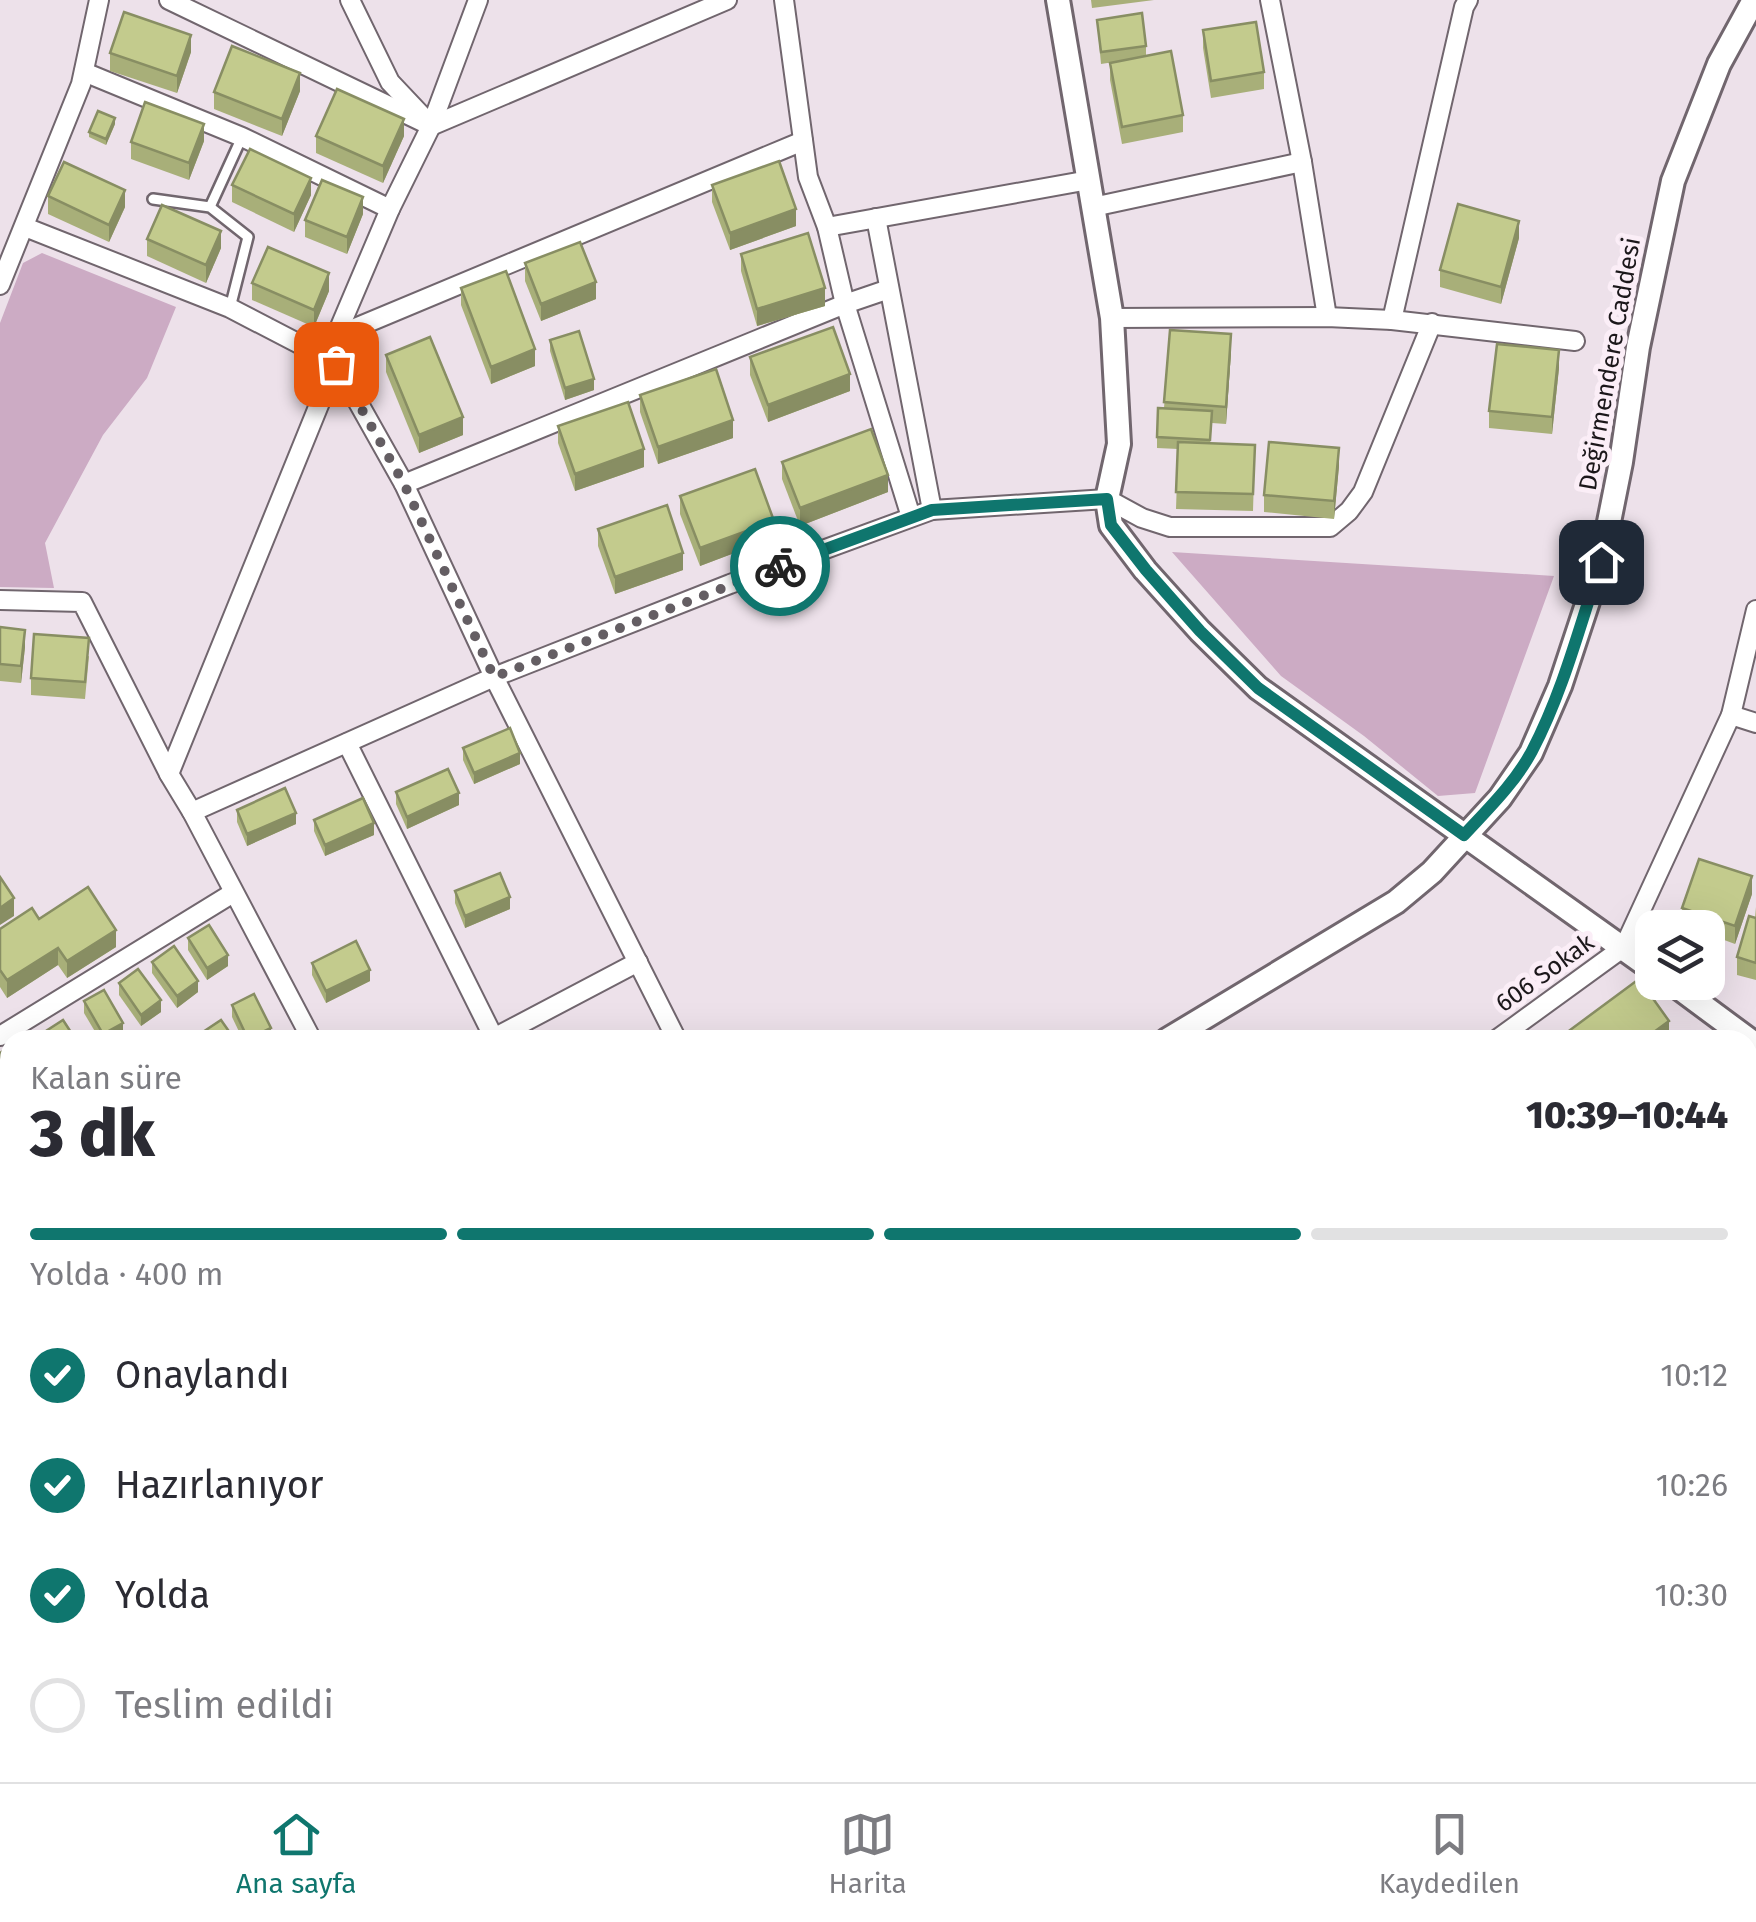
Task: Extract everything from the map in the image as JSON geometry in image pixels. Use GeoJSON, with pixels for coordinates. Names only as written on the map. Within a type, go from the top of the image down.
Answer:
{"type":"FeatureCollection","features":[{"type":"Feature","properties":{"kind":"street"},"geometry":{"type":"LineString","coordinates":[[0,284],[81,84],[98,0]]}},
{"type":"Feature","properties":{"kind":"street"},"geometry":{"type":"LineString","coordinates":[[169,0],[431,126],[728,0]]}},
{"type":"Feature","properties":{"kind":"street"},"geometry":{"type":"LineString","coordinates":[[350,0],[390,82],[431,126]]}},
{"type":"Feature","properties":{"kind":"street"},"geometry":{"type":"LineString","coordinates":[[169,774],[336,364],[336,336],[390,209],[431,126],[478,0]]}},
{"type":"Feature","properties":{"kind":"street"},"geometry":{"type":"LineString","coordinates":[[784,0],[808,178],[827,227],[845,304],[911,517]]}},
{"type":"Feature","properties":{"kind":"street"},"geometry":{"type":"LineString","coordinates":[[1058,0],[1112,318],[1120,444],[1107,499],[1111,525],[1200,631],[1258,688],[1635,956]]}},
{"type":"Feature","properties":{"kind":"street"},"geometry":{"type":"LineString","coordinates":[[1270,0],[1327,316]]}},
{"type":"Feature","properties":{"kind":"street"},"geometry":{"type":"LineString","coordinates":[[1392,320],[1468,0]]}},
{"type":"Feature","properties":{"kind":"street","name":"Değirmendere Caddesi"},"geometry":{"type":"LineString","coordinates":[[1184,1030],[1396,902],[1432,872],[1500,798],[1531,752],[1560,686],[1601,562],[1638,347],[1673,182],[1719,64],[1754,0]]}},
{"type":"Feature","properties":{"kind":"street"},"geometry":{"type":"LineString","coordinates":[[84,72],[242,137],[390,209]]}},
{"type":"Feature","properties":{"kind":"street"},"geometry":{"type":"LineString","coordinates":[[336,336],[803,141]]}},
{"type":"Feature","properties":{"kind":"street"},"geometry":{"type":"LineString","coordinates":[[1093,207],[1302,162]]}},
{"type":"Feature","properties":{"kind":"street"},"geometry":{"type":"LineString","coordinates":[[827,227],[1089,180]]}},
{"type":"Feature","properties":{"kind":"street"},"geometry":{"type":"LineString","coordinates":[[876,218],[932,510]]}},
{"type":"Feature","properties":{"kind":"street"},"geometry":{"type":"LineString","coordinates":[[25,227],[230,308],[336,364],[404,484],[494,677],[672,1030]]}},
{"type":"Feature","properties":{"kind":"street"},"geometry":{"type":"LineString","coordinates":[[404,484],[890,289]]}},
{"type":"Feature","properties":{"kind":"street"},"geometry":{"type":"LineString","coordinates":[[1112,318],[1327,316],[1432,323],[1576,342]]}},
{"type":"Feature","properties":{"kind":"street"},"geometry":{"type":"LineString","coordinates":[[192,812],[494,677],[932,510],[1107,499],[1170,528],[1330,527],[1363,492],[1432,323]]}},
{"type":"Feature","properties":{"kind":"street"},"geometry":{"type":"LineString","coordinates":[[0,600],[82,602],[302,1030]]}},
{"type":"Feature","properties":{"kind":"street"},"geometry":{"type":"LineString","coordinates":[[1624,948],[1731,715],[1756,610]]}},
{"type":"Feature","properties":{"kind":"street"},"geometry":{"type":"LineString","coordinates":[[1731,715],[1756,723]]}},
{"type":"Feature","properties":{"kind":"street"},"geometry":{"type":"LineString","coordinates":[[347,742],[488,1030]]}},
{"type":"Feature","properties":{"kind":"street"},"geometry":{"type":"LineString","coordinates":[[10,1030],[233,893]]}},
{"type":"Feature","properties":{"kind":"street","name":"606 Sokak"},"geometry":{"type":"LineString","coordinates":[[1510,1030],[1624,948]]}},
{"type":"Feature","properties":{"kind":"street"},"geometry":{"type":"LineString","coordinates":[[509,1030],[638,962]]}},
{"type":"Feature","properties":{"kind":"street"},"geometry":{"type":"LineString","coordinates":[[1695,1000],[1736,1030]]}},
{"type":"Feature","properties":{"kind":"lane"},"geometry":{"type":"LineString","coordinates":[[210,208],[242,137]]}},
{"type":"Feature","properties":{"kind":"lane"},"geometry":{"type":"LineString","coordinates":[[152,198],[210,208],[248,237],[230,308]]}},
{"type":"Feature","properties":{"kind":"shaded area"},"geometry":{"type":"Polygon","coordinates":[[[42,253],[176,307],[147,378],[103,435],[45,543],[54,588],[0,587],[0,323],[23,263],[42,253]]]}},
{"type":"Feature","properties":{"kind":"shaded area"},"geometry":{"type":"Polygon","coordinates":[[[1172,552],[1554,576],[1475,793],[1438,796],[1281,676],[1172,552]]]}},
{"type":"Feature","properties":{"kind":"building"},"geometry":{"type":"Polygon","coordinates":[[[124,12],[191,35],[177,76],[110,53],[124,12]]]}},
{"type":"Feature","properties":{"kind":"building"},"geometry":{"type":"Polygon","coordinates":[[[1142,13],[1146,46],[1101,52],[1097,20],[1142,13]]]}},
{"type":"Feature","properties":{"kind":"building"},"geometry":{"type":"Polygon","coordinates":[[[1256,22],[1264,72],[1211,81],[1203,30],[1256,22]]]}},
{"type":"Feature","properties":{"kind":"building"},"geometry":{"type":"Polygon","coordinates":[[[232,46],[300,73],[282,119],[214,92],[232,46]]]}},
{"type":"Feature","properties":{"kind":"building"},"geometry":{"type":"Polygon","coordinates":[[[1171,51],[1183,115],[1122,127],[1110,63],[1171,51]]]}},
{"type":"Feature","properties":{"kind":"building"},"geometry":{"type":"Polygon","coordinates":[[[337,89],[404,119],[383,166],[316,136],[337,89]]]}},
{"type":"Feature","properties":{"kind":"building"},"geometry":{"type":"Polygon","coordinates":[[[145,102],[204,124],[189,163],[131,142],[145,102]]]}},
{"type":"Feature","properties":{"kind":"building"},"geometry":{"type":"Polygon","coordinates":[[[98,111],[115,118],[106,139],[89,132],[98,111]]]}},
{"type":"Feature","properties":{"kind":"building"},"geometry":{"type":"Polygon","coordinates":[[[250,149],[311,178],[294,214],[232,185],[250,149]]]}},
{"type":"Feature","properties":{"kind":"building"},"geometry":{"type":"Polygon","coordinates":[[[779,161],[796,209],[730,233],[712,185],[779,161]]]}},
{"type":"Feature","properties":{"kind":"building"},"geometry":{"type":"Polygon","coordinates":[[[64,162],[125,190],[109,225],[48,196],[64,162]]]}},
{"type":"Feature","properties":{"kind":"building"},"geometry":{"type":"Polygon","coordinates":[[[322,180],[363,197],[347,237],[305,220],[322,180]]]}},
{"type":"Feature","properties":{"kind":"building"},"geometry":{"type":"Polygon","coordinates":[[[1458,204],[1519,221],[1501,287],[1440,270],[1458,204]]]}},
{"type":"Feature","properties":{"kind":"building"},"geometry":{"type":"Polygon","coordinates":[[[162,205],[221,231],[206,265],[147,239],[162,205]]]}},
{"type":"Feature","properties":{"kind":"building"},"geometry":{"type":"Polygon","coordinates":[[[808,233],[825,288],[757,309],[741,254],[808,233]]]}},
{"type":"Feature","properties":{"kind":"building"},"geometry":{"type":"Polygon","coordinates":[[[580,242],[596,282],[541,304],[525,263],[580,242]]]}},
{"type":"Feature","properties":{"kind":"building"},"geometry":{"type":"Polygon","coordinates":[[[268,247],[329,273],[314,310],[252,283],[268,247]]]}},
{"type":"Feature","properties":{"kind":"building"},"geometry":{"type":"Polygon","coordinates":[[[506,271],[535,349],[491,367],[461,288],[506,271]]]}},
{"type":"Feature","properties":{"kind":"building"},"geometry":{"type":"Polygon","coordinates":[[[833,327],[850,374],[768,405],[750,357],[833,327]]]}},
{"type":"Feature","properties":{"kind":"building"},"geometry":{"type":"Polygon","coordinates":[[[1170,330],[1231,334],[1226,407],[1164,402],[1170,330]]]}},
{"type":"Feature","properties":{"kind":"building"},"geometry":{"type":"Polygon","coordinates":[[[579,331],[594,379],[565,388],[550,340],[579,331]]]}},
{"type":"Feature","properties":{"kind":"building"},"geometry":{"type":"Polygon","coordinates":[[[430,337],[463,417],[419,435],[386,355],[430,337]]]}},
{"type":"Feature","properties":{"kind":"building"},"geometry":{"type":"Polygon","coordinates":[[[1497,344],[1559,350],[1552,417],[1489,411],[1497,344]]]}},
{"type":"Feature","properties":{"kind":"building"},"geometry":{"type":"Polygon","coordinates":[[[716,369],[733,420],[658,447],[640,395],[716,369]]]}},
{"type":"Feature","properties":{"kind":"building"},"geometry":{"type":"Polygon","coordinates":[[[628,402],[644,449],[575,474],[558,426],[628,402]]]}},
{"type":"Feature","properties":{"kind":"building"},"geometry":{"type":"Polygon","coordinates":[[[1158,408],[1212,411],[1210,440],[1157,437],[1158,408]]]}},
{"type":"Feature","properties":{"kind":"building"},"geometry":{"type":"Polygon","coordinates":[[[871,429],[888,475],[800,508],[782,462],[871,429]]]}},
{"type":"Feature","properties":{"kind":"building"},"geometry":{"type":"Polygon","coordinates":[[[1178,442],[1255,445],[1253,494],[1176,492],[1178,442]]]}},
{"type":"Feature","properties":{"kind":"building"},"geometry":{"type":"Polygon","coordinates":[[[1269,442],[1339,448],[1334,501],[1264,495],[1269,442]]]}},
{"type":"Feature","properties":{"kind":"building"},"geometry":{"type":"Polygon","coordinates":[[[755,469],[774,521],[700,548],[680,496],[755,469]]]}},
{"type":"Feature","properties":{"kind":"building"},"geometry":{"type":"Polygon","coordinates":[[[667,505],[683,553],[615,577],[598,529],[667,505]]]}},
{"type":"Feature","properties":{"kind":"building"},"geometry":{"type":"Polygon","coordinates":[[[0,627],[25,630],[21,666],[0,664],[0,627]]]}},
{"type":"Feature","properties":{"kind":"building"},"geometry":{"type":"Polygon","coordinates":[[[34,634],[89,638],[85,682],[31,678],[34,634]]]}},
{"type":"Feature","properties":{"kind":"building"},"geometry":{"type":"Polygon","coordinates":[[[510,728],[520,753],[474,773],[463,748],[510,728]]]}},
{"type":"Feature","properties":{"kind":"building"},"geometry":{"type":"Polygon","coordinates":[[[448,769],[459,793],[407,817],[396,792],[448,769]]]}},
{"type":"Feature","properties":{"kind":"building"},"geometry":{"type":"Polygon","coordinates":[[[285,788],[296,813],[247,834],[237,810],[285,788]]]}},
{"type":"Feature","properties":{"kind":"building"},"geometry":{"type":"Polygon","coordinates":[[[363,798],[374,823],[325,845],[314,820],[363,798]]]}},
{"type":"Feature","properties":{"kind":"building"},"geometry":{"type":"Polygon","coordinates":[[[1699,859],[1752,876],[1735,926],[1725,923],[1725,910],[1682,908],[1699,859]]]}},
{"type":"Feature","properties":{"kind":"building"},"geometry":{"type":"Polygon","coordinates":[[[500,873],[510,897],[465,916],[455,891],[500,873]]]}},
{"type":"Feature","properties":{"kind":"building"},"geometry":{"type":"Polygon","coordinates":[[[0,877],[14,898],[0,908],[0,877]]]}},
{"type":"Feature","properties":{"kind":"building"},"geometry":{"type":"Polygon","coordinates":[[[88,887],[116,930],[67,961],[58,948],[7,980],[0,970],[0,929],[32,908],[39,919],[88,887]]]}},
{"type":"Feature","properties":{"kind":"building"},"geometry":{"type":"Polygon","coordinates":[[[1749,916],[1756,918],[1756,963],[1737,957],[1749,916]]]}},
{"type":"Feature","properties":{"kind":"building"},"geometry":{"type":"Polygon","coordinates":[[[209,925],[228,955],[207,968],[188,938],[209,925]]]}},
{"type":"Feature","properties":{"kind":"building"},"geometry":{"type":"Polygon","coordinates":[[[356,941],[370,970],[326,991],[312,963],[356,941]]]}},
{"type":"Feature","properties":{"kind":"building"},"geometry":{"type":"Polygon","coordinates":[[[174,946],[198,981],[177,996],[152,962],[174,946]]]}},
{"type":"Feature","properties":{"kind":"building"},"geometry":{"type":"Polygon","coordinates":[[[138,969],[161,1000],[141,1015],[119,983],[138,969]]]}},
{"type":"Feature","properties":{"kind":"building"},"geometry":{"type":"Polygon","coordinates":[[[1635,982],[1635,1000],[1654,1000],[1669,1021],[1657,1030],[1570,1030],[1635,982]]]}},
{"type":"Feature","properties":{"kind":"building"},"geometry":{"type":"Polygon","coordinates":[[[104,990],[123,1023],[101,1030],[84,1001],[104,990]]]}},
{"type":"Feature","properties":{"kind":"building"},"geometry":{"type":"Polygon","coordinates":[[[254,994],[271,1028],[244,1030],[232,1005],[254,994]]]}},
{"type":"Feature","properties":{"kind":"building"},"geometry":{"type":"Polygon","coordinates":[[[63,1020],[70,1030],[48,1030],[63,1020]]]}},
{"type":"Feature","properties":{"kind":"building"},"geometry":{"type":"Polygon","coordinates":[[[221,1020],[228,1030],[206,1030],[221,1020]]]}},
{"type":"Feature","properties":{"kind":"way so far"},"geometry":{"type":"LineString","coordinates":[[336,364],[404,484],[494,677],[780,566]]}},
{"type":"Feature","properties":{"kind":"route"},"geometry":{"type":"LineString","coordinates":[[780,566],[932,510],[1107,499],[1111,525],[1146,570],[1258,688],[1464,835],[1500,798],[1531,752],[1560,686],[1601,562]]}}]}
